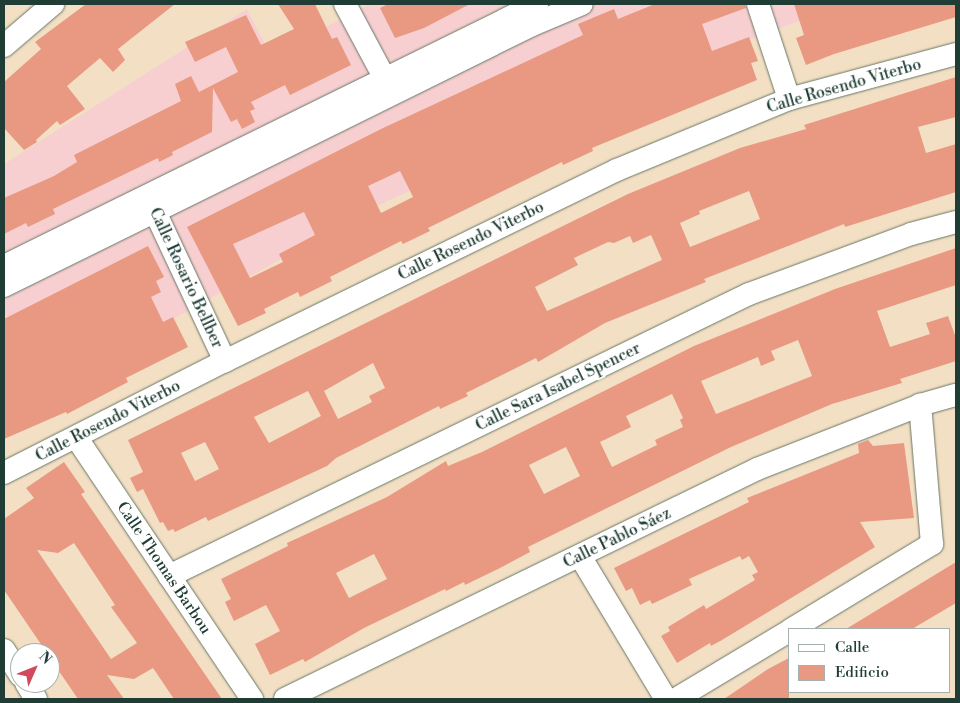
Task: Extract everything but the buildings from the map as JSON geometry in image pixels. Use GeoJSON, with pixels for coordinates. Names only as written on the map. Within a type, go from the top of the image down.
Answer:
{"type":"FeatureCollection","features":[{"type":"Feature","properties":{"kind":"street"},"geometry":{"type":"LineString","coordinates":[[4,46],[53,4]]}},
{"type":"Feature","properties":{"kind":"street"},"geometry":{"type":"LineString","coordinates":[[345,4],[384,77]]}},
{"type":"Feature","properties":{"kind":"street"},"geometry":{"type":"LineString","coordinates":[[4,286],[384,77],[537,4]]}},
{"type":"Feature","properties":{"kind":"street"},"geometry":{"type":"LineString","coordinates":[[4,266],[152,204],[532,25],[582,4]]}},
{"type":"Feature","properties":{"kind":"street"},"geometry":{"type":"LineString","coordinates":[[758,4],[789,99]]}},
{"type":"Feature","properties":{"kind":"street","name":"Calle Rosendo Viterbo"},"geometry":{"type":"LineString","coordinates":[[4,473],[225,361],[617,170],[789,99],[956,54]]}},
{"type":"Feature","properties":{"kind":"street","name":"Calle Rosario Bellber"},"geometry":{"type":"LineString","coordinates":[[152,204],[225,361]]}},
{"type":"Feature","properties":{"kind":"street","name":"Calle Sara Isabel Spencer"},"geometry":{"type":"LineString","coordinates":[[169,576],[749,294],[911,234],[956,222]]}},
{"type":"Feature","properties":{"kind":"street","name":"Calle Pablo Sáez"},"geometry":{"type":"LineString","coordinates":[[285,699],[757,469],[920,405],[956,395]]}},
{"type":"Feature","properties":{"kind":"street"},"geometry":{"type":"LineString","coordinates":[[793,628],[932,544],[920,405]]}},
{"type":"Feature","properties":{"kind":"street","name":"Calle Thomas Barbou"},"geometry":{"type":"LineString","coordinates":[[76,437],[252,699]]}},
{"type":"Feature","properties":{"kind":"street"},"geometry":{"type":"LineString","coordinates":[[580,556],[666,699]]}},
{"type":"Feature","properties":{"kind":"street"},"geometry":{"type":"LineString","coordinates":[[676,699],[788,631]]}},
{"type":"Feature","properties":{"kind":"shaded area"},"geometry":{"type":"Polygon","coordinates":[[[369,4],[846,4],[678,66],[375,207],[4,413],[4,164],[247,9],[271,56],[369,4]]]}}]}
